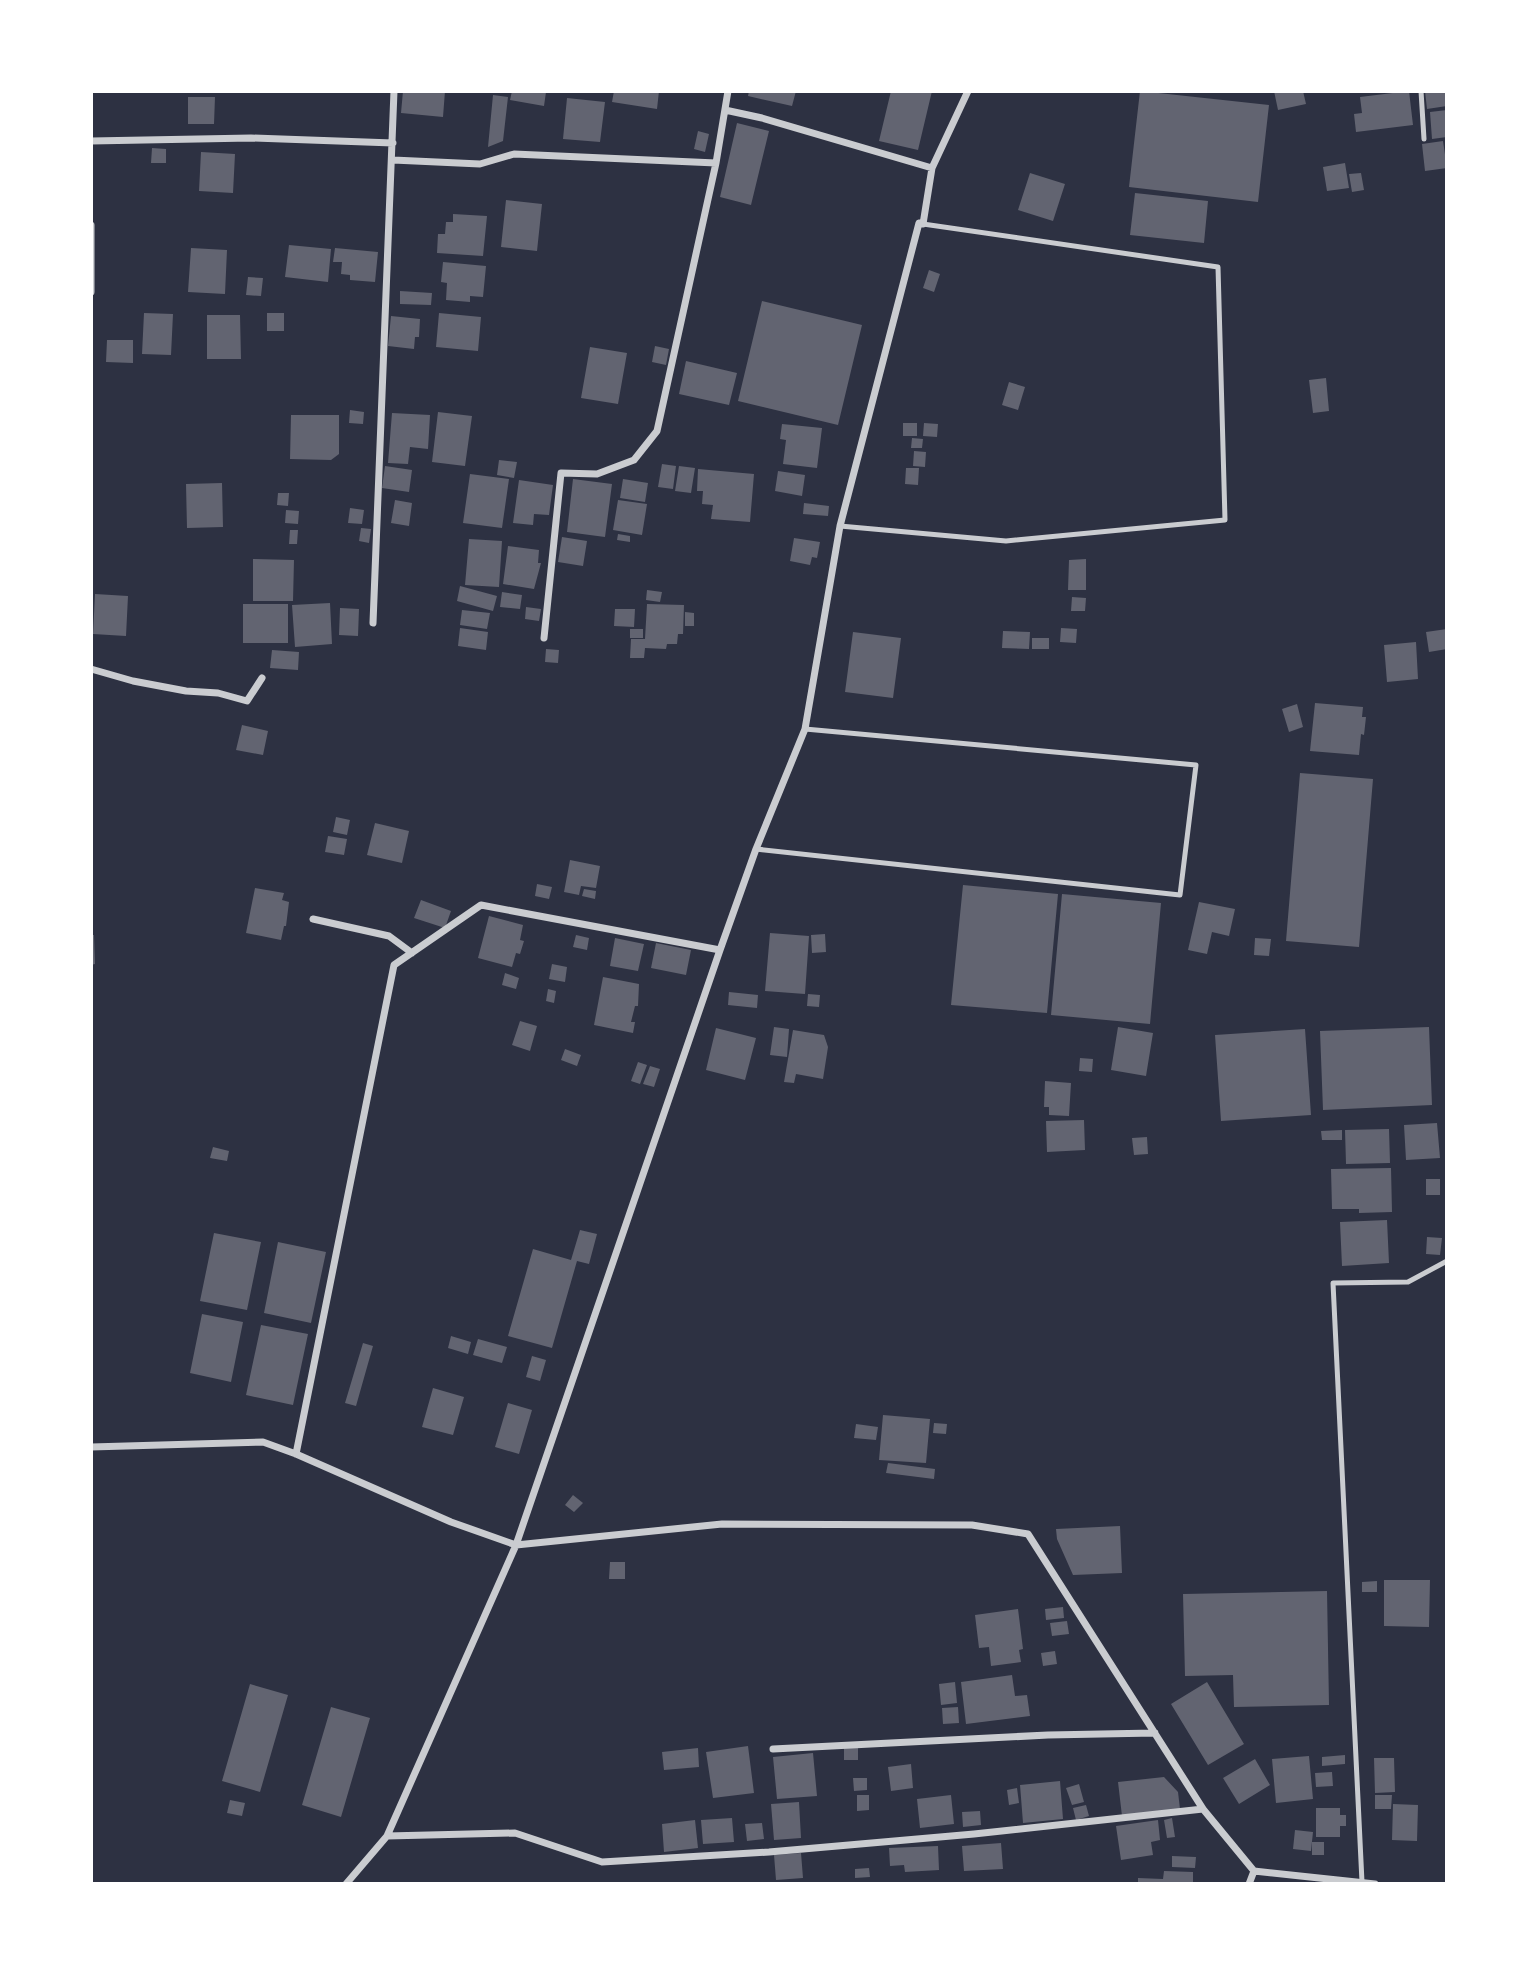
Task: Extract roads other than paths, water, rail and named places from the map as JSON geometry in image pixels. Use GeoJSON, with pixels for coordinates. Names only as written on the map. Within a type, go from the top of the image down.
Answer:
{"type":"FeatureCollection","features":[{"type":"Feature","properties":{"kind":"street"},"geometry":{"type":"LineString","coordinates":[[373,623],[394,91]]}},
{"type":"Feature","properties":{"kind":"street"},"geometry":{"type":"LineString","coordinates":[[544,638],[561,473],[597,474],[634,460],[657,431],[716,163],[728,91]]}},
{"type":"Feature","properties":{"kind":"street"},"geometry":{"type":"LineString","coordinates":[[346,1884],[355,1880],[387,1836],[516,1545],[720,950],[756,849],[805,729],[840,526],[919,223],[923,224],[932,168],[968,91]]}},
{"type":"Feature","properties":{"kind":"street"},"geometry":{"type":"LineString","coordinates":[[724,110],[762,118],[932,168]]}},
{"type":"Feature","properties":{"kind":"street"},"geometry":{"type":"LineString","coordinates":[[91,141],[251,138],[393,143]]}},
{"type":"Feature","properties":{"kind":"street"},"geometry":{"type":"LineString","coordinates":[[393,160],[480,164],[514,154],[716,163]]}},
{"type":"Feature","properties":{"kind":"street"},"geometry":{"type":"LineString","coordinates":[[91,225],[91,292]]}},
{"type":"Feature","properties":{"kind":"street"},"geometry":{"type":"LineString","coordinates":[[91,669],[133,681],[186,691],[218,693],[247,701],[262,678]]}},
{"type":"Feature","properties":{"kind":"street"},"geometry":{"type":"LineString","coordinates":[[296,1454],[394,965],[481,905],[720,950]]}},
{"type":"Feature","properties":{"kind":"street"},"geometry":{"type":"LineString","coordinates":[[313,919],[390,936],[412,953]]}},
{"type":"Feature","properties":{"kind":"street"},"geometry":{"type":"LineString","coordinates":[[91,1447],[263,1443],[296,1454],[451,1522],[516,1545],[722,1524],[972,1525],[1028,1534],[1203,1809],[1254,1871],[1375,1884]]}},
{"type":"Feature","properties":{"kind":"street"},"geometry":{"type":"LineString","coordinates":[[773,1749],[1048,1735],[1155,1733]]}},
{"type":"Feature","properties":{"kind":"street"},"geometry":{"type":"LineString","coordinates":[[387,1836],[515,1833],[602,1861],[769,1852],[1203,1809]]}},
{"type":"Feature","properties":{"kind":"street"},"geometry":{"type":"LineString","coordinates":[[1249,1884],[1254,1871]]}},
{"type":"Feature","properties":{"kind":"lane"},"geometry":{"type":"LineString","coordinates":[[1421,91],[1424,139]]}},
{"type":"Feature","properties":{"kind":"lane"},"geometry":{"type":"LineString","coordinates":[[840,526],[1006,541],[1225,520],[1218,267],[923,224]]}},
{"type":"Feature","properties":{"kind":"lane"},"geometry":{"type":"LineString","coordinates":[[756,849],[1180,895],[1196,765],[805,729]]}},
{"type":"Feature","properties":{"kind":"lane"},"geometry":{"type":"LineString","coordinates":[[1362,1882],[1333,1283],[1408,1282],[1447,1261]]}}]}
